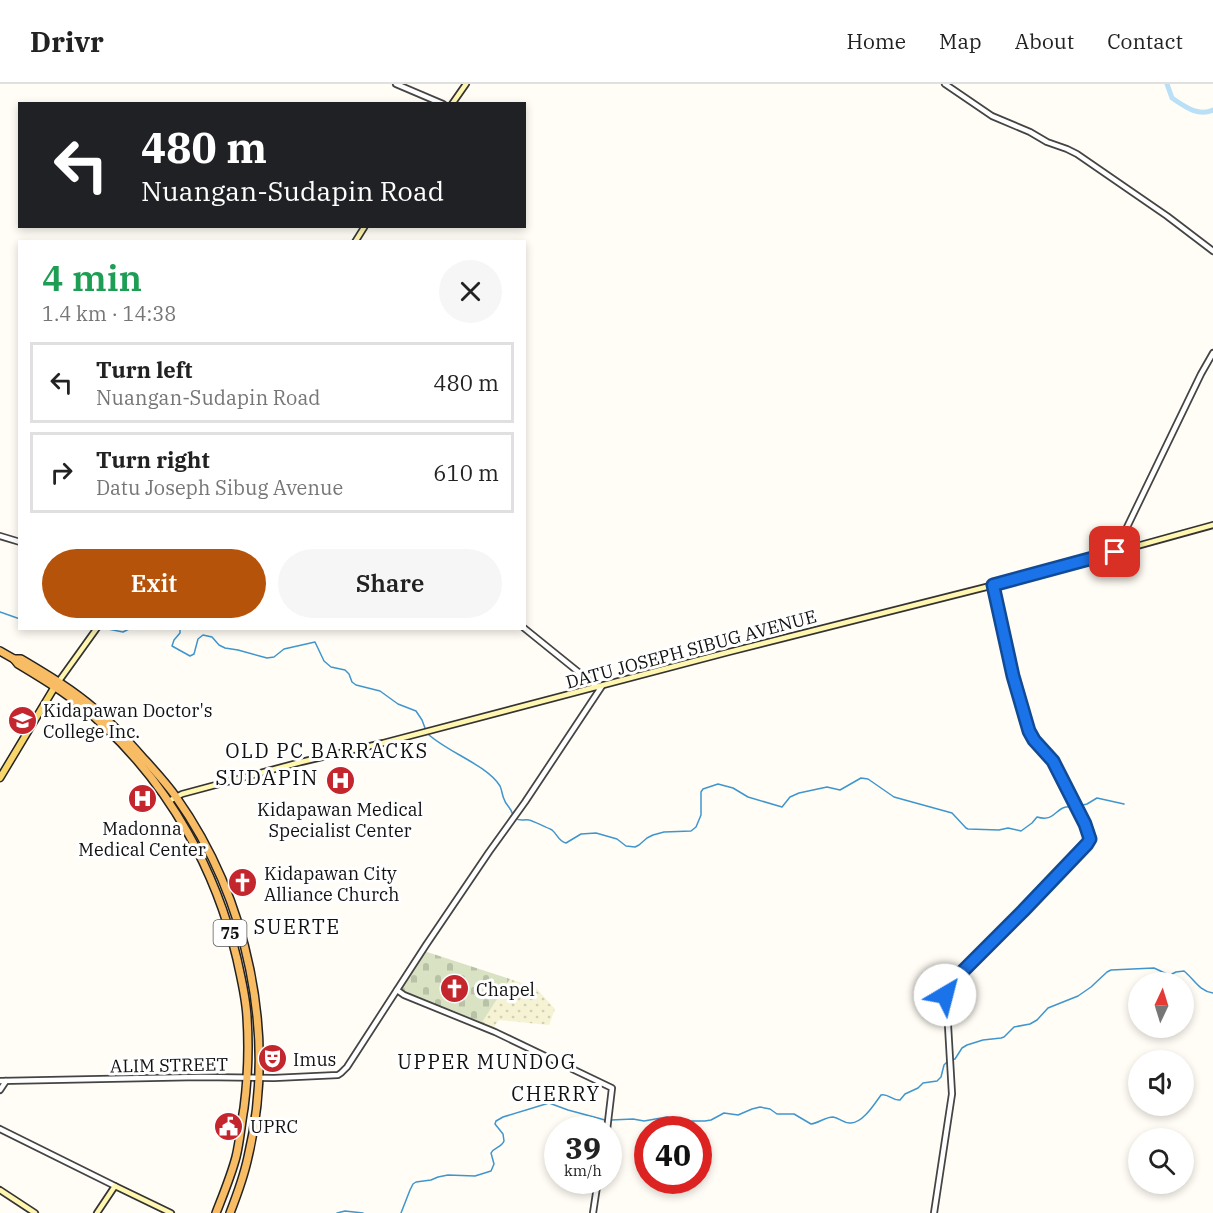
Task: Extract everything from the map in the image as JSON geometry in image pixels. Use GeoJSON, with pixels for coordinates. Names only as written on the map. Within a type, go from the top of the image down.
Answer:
{"type":"FeatureCollection","features":[{"type":"Feature","properties":{"kind":"highway","name":"75"},"geometry":{"type":"LineString","coordinates":[[0,651],[18,664],[57,684],[130,743],[176,796],[217,868],[231,903],[248,960],[259,1038],[254,1129],[248,1158],[230,1213]]}},
{"type":"Feature","properties":{"kind":"highway","name":"75"},"geometry":{"type":"LineString","coordinates":[[104,721],[169,801],[195,845],[208,871],[233,940],[246,1007],[247,1078],[236,1155],[216,1213]]}},
{"type":"Feature","properties":{"kind":"highway"},"geometry":{"type":"LineString","coordinates":[[236,1155],[248,1158]]}},
{"type":"Feature","properties":{"kind":"main road"},"geometry":{"type":"LineString","coordinates":[[453,102],[466,84]]}},
{"type":"Feature","properties":{"kind":"main road","name":"DATU JOSEPH SIBUG AVENUE"},"geometry":{"type":"LineString","coordinates":[[176,796],[993,585],[1213,525]]}},
{"type":"Feature","properties":{"kind":"main road"},"geometry":{"type":"LineString","coordinates":[[0,778],[57,684],[96,630]]}},
{"type":"Feature","properties":{"kind":"main road"},"geometry":{"type":"LineString","coordinates":[[169,801],[176,796]]}},
{"type":"Feature","properties":{"kind":"main road"},"geometry":{"type":"LineString","coordinates":[[97,1213],[115,1186],[171,1213]]}},
{"type":"Feature","properties":{"kind":"main road"},"geometry":{"type":"LineString","coordinates":[[0,1190],[35,1213]]}},
{"type":"Feature","properties":{"kind":"street"},"geometry":{"type":"LineString","coordinates":[[396,84],[438,102]]}},
{"type":"Feature","properties":{"kind":"street"},"geometry":{"type":"LineString","coordinates":[[945,84],[992,116],[1077,154],[1213,250]]}},
{"type":"Feature","properties":{"kind":"street"},"geometry":{"type":"LineString","coordinates":[[1115,552],[1213,353]]}},
{"type":"Feature","properties":{"kind":"street"},"geometry":{"type":"LineString","coordinates":[[0,536],[18,541]]}},
{"type":"Feature","properties":{"kind":"street"},"geometry":{"type":"LineString","coordinates":[[934,1213],[951,1102],[945,999],[947,987],[1090,839],[1085,824],[1053,761],[1029,731],[1013,676],[993,585]]}},
{"type":"Feature","properties":{"kind":"street"},"geometry":{"type":"LineString","coordinates":[[526,630],[599,686],[525,802],[438,926],[397,990],[404,995],[512,1039],[612,1088],[609,1116]]}},
{"type":"Feature","properties":{"kind":"street","name":"ALIM STREET"},"geometry":{"type":"LineString","coordinates":[[3,1081],[200,1077],[297,1078],[338,1075],[347,1067],[397,990]]}},
{"type":"Feature","properties":{"kind":"street"},"geometry":{"type":"LineString","coordinates":[[0,1090],[3,1081]]}},
{"type":"Feature","properties":{"kind":"street"},"geometry":{"type":"LineString","coordinates":[[0,1129],[115,1186]]}},
{"type":"Feature","properties":{"kind":"street"},"geometry":{"type":"LineString","coordinates":[[593,1213],[596,1194]]}},
{"type":"Feature","properties":{"kind":"shaded area"},"geometry":{"type":"Polygon","coordinates":[[[510,979],[536,988],[555,1009],[549,1025],[499,1020],[493,1028],[481,1024],[510,979]]]}},
{"type":"Feature","properties":{"kind":"green space"},"geometry":{"type":"Polygon","coordinates":[[[424,951],[510,979],[481,1024],[400,990],[424,951]]]}},
{"type":"Feature","properties":{"kind":"waterway"},"geometry":{"type":"LineString","coordinates":[[1167,84],[1172,98],[1186,107],[1202,112],[1213,110]]}},
{"type":"Feature","properties":{"kind":"waterway"},"geometry":{"type":"LineString","coordinates":[[0,612],[18,618]]}},
{"type":"Feature","properties":{"kind":"waterway"},"geometry":{"type":"LineString","coordinates":[[113,630],[123,632],[127,630]]}},
{"type":"Feature","properties":{"kind":"waterway"},"geometry":{"type":"LineString","coordinates":[[180,630],[172,646],[190,656],[194,654],[198,639],[203,635],[212,637],[225,648],[267,658],[274,657],[284,649],[315,642],[324,661],[331,667],[345,670],[356,685],[380,691],[398,704],[416,711],[425,728]]}},
{"type":"Feature","properties":{"kind":"waterway"},"geometry":{"type":"LineString","coordinates":[[428,734],[494,778],[513,815]]}},
{"type":"Feature","properties":{"kind":"waterway"},"geometry":{"type":"LineString","coordinates":[[515,818],[530,820],[552,830],[566,843],[581,834],[596,833],[617,839],[626,846],[635,847],[653,835],[664,832],[691,831],[696,827],[701,815],[701,792],[703,789],[718,784],[733,788],[748,797],[782,807],[790,797],[799,793],[827,787],[840,790],[861,778],[868,779],[894,797],[952,813],[968,829],[1008,828],[1021,831],[1037,817],[1049,818],[1062,808],[1073,807]]}},
{"type":"Feature","properties":{"kind":"waterway"},"geometry":{"type":"LineString","coordinates":[[1079,806],[1097,798],[1124,804]]}},
{"type":"Feature","properties":{"kind":"waterway"},"geometry":{"type":"LineString","coordinates":[[952,1060],[967,1045],[1001,1038],[1014,1027],[1030,1024],[1048,1008],[1078,996],[1111,970],[1154,968],[1163,972]]}},
{"type":"Feature","properties":{"kind":"waterway"},"geometry":{"type":"LineString","coordinates":[[1176,972],[1185,972]]}},
{"type":"Feature","properties":{"kind":"waterway"},"geometry":{"type":"LineString","coordinates":[[1194,981],[1200,987],[1213,993]]}},
{"type":"Feature","properties":{"kind":"waterway"},"geometry":{"type":"LineString","coordinates":[[622,1120],[644,1121],[667,1117],[686,1121],[705,1121],[724,1113],[738,1115],[760,1107],[770,1109],[777,1114],[794,1114],[811,1124],[833,1117],[851,1123],[860,1120],[881,1095],[900,1100],[905,1094],[923,1083],[937,1081],[947,1062]]}},
{"type":"Feature","properties":{"kind":"waterway"},"geometry":{"type":"LineString","coordinates":[[401,1213],[410,1190],[416,1182],[448,1175],[475,1176],[491,1171],[494,1164],[491,1153],[504,1141],[503,1134],[495,1124],[503,1117],[549,1103],[590,1116]]}},
{"type":"Feature","properties":{"kind":"waterway"},"geometry":{"type":"LineString","coordinates":[[337,1213],[345,1211],[363,1213]]}},
{"type":"Feature","properties":{"kind":"place","name":"Kidapawan Doctor's College Inc."},"geometry":{"type":"Point","coordinates":[22,720]}},
{"type":"Feature","properties":{"kind":"place","name":"Kidapawan Medical Specialist Center"},"geometry":{"type":"Point","coordinates":[340,780]}},
{"type":"Feature","properties":{"kind":"place","name":"Madonna Medical Center"},"geometry":{"type":"Point","coordinates":[142,799]}},
{"type":"Feature","properties":{"kind":"place","name":"Kidapawan City Alliance Church"},"geometry":{"type":"Point","coordinates":[243,883]}},
{"type":"Feature","properties":{"kind":"place","name":"Chapel"},"geometry":{"type":"Point","coordinates":[455,989]}},
{"type":"Feature","properties":{"kind":"place","name":"Imus"},"geometry":{"type":"Point","coordinates":[272,1059]}},
{"type":"Feature","properties":{"kind":"place","name":"UPRC"},"geometry":{"type":"Point","coordinates":[229,1126]}},
{"type":"Feature","properties":{"kind":"district","name":"OLD PC BARRACKS"},"geometry":{"type":"Point","coordinates":[327,750]}},
{"type":"Feature","properties":{"kind":"district","name":"SUDAPIN"},"geometry":{"type":"Point","coordinates":[267,777]}},
{"type":"Feature","properties":{"kind":"district","name":"SUERTE"},"geometry":{"type":"Point","coordinates":[297,926]}},
{"type":"Feature","properties":{"kind":"district","name":"UPPER MUNDOG"},"geometry":{"type":"Point","coordinates":[487,1061]}},
{"type":"Feature","properties":{"kind":"district","name":"CHERRY"},"geometry":{"type":"Point","coordinates":[556,1093]}},
{"type":"Feature","properties":{"kind":"route"},"geometry":{"type":"LineString","coordinates":[[945,995],[947,987],[1023,911],[1090,839],[1085,824],[1053,761],[1029,731],[1013,676],[993,585],[1115,552]]}}]}
